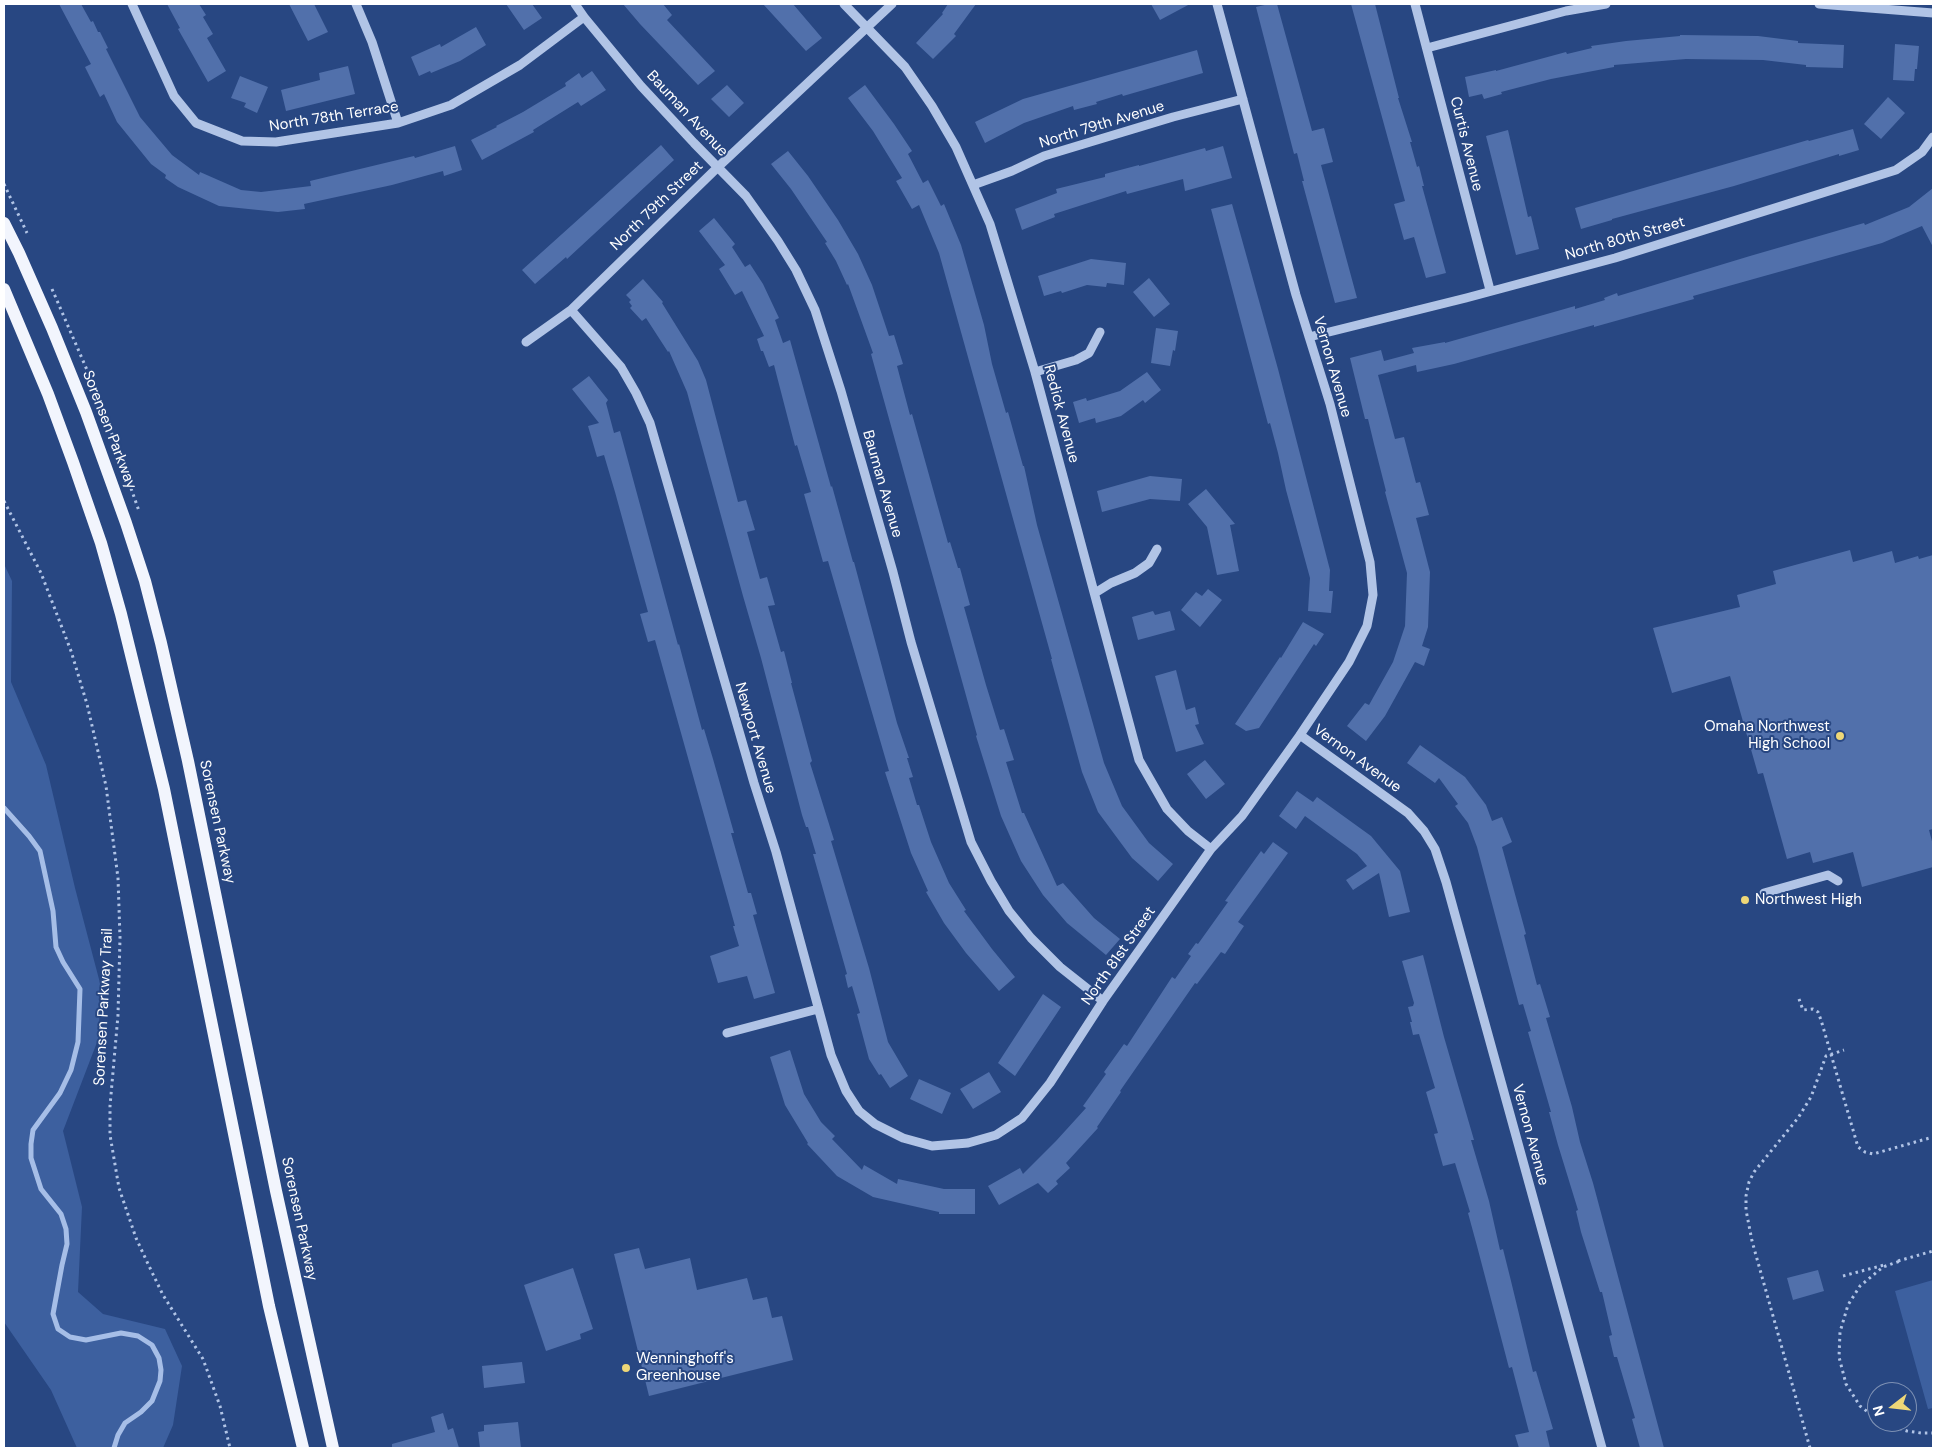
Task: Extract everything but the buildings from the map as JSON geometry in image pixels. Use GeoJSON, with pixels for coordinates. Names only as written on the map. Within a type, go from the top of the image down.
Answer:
{"type":"FeatureCollection","features":[{"type":"Feature","properties":{"kind":"main road","name":"Sorensen Parkway"},"geometry":{"type":"LineString","coordinates":[[4,223],[52,328],[86,412],[126,523],[147,590],[188,760],[278,1200],[333,1448]]}},
{"type":"Feature","properties":{"kind":"main road"},"geometry":{"type":"LineString","coordinates":[[4,289],[48,394],[73,462],[101,543],[126,633],[164,789],[266,1288],[303,1448]]}},
{"type":"Feature","properties":{"kind":"street","name":"North 78th Terrace"},"geometry":{"type":"LineString","coordinates":[[132,4],[174,96],[196,123],[242,141],[276,142],[398,123],[451,105],[480,90],[520,65],[584,17]]}},
{"type":"Feature","properties":{"kind":"street"},"geometry":{"type":"LineString","coordinates":[[356,4],[372,42],[398,123]]}},
{"type":"Feature","properties":{"kind":"street","name":"Bauman Avenue"},"geometry":{"type":"LineString","coordinates":[[574,4],[641,86],[746,196],[796,270],[815,310],[841,392],[893,572],[911,642],[971,842],[1009,911],[1035,943],[1060,967],[1104,1001]]}},
{"type":"Feature","properties":{"kind":"street","name":"Redick Avenue"},"geometry":{"type":"LineString","coordinates":[[844,4],[905,67],[956,147],[990,224],[1035,372],[1139,760],[1167,809],[1188,831],[1211,849]]}},
{"type":"Feature","properties":{"kind":"street","name":"North 79th Street"},"geometry":{"type":"LineString","coordinates":[[526,342],[571,310],[718,167],[892,4]]}},
{"type":"Feature","properties":{"kind":"street","name":"Vernon Avenue"},"geometry":{"type":"LineString","coordinates":[[1217,4],[1309,337],[1330,404],[1370,562],[1373,595],[1367,626],[1349,662],[1300,735],[1408,813],[1424,831],[1435,850],[1446,882],[1602,1448]]}},
{"type":"Feature","properties":{"kind":"street","name":"Curtis Avenue"},"geometry":{"type":"LineString","coordinates":[[1415,4],[1490,290]]}},
{"type":"Feature","properties":{"kind":"street"},"geometry":{"type":"LineString","coordinates":[[1428,48],[1566,11],[1606,4]]}},
{"type":"Feature","properties":{"kind":"street"},"geometry":{"type":"LineString","coordinates":[[1819,4],[1933,13]]}},
{"type":"Feature","properties":{"kind":"street","name":"North 79th Avenue"},"geometry":{"type":"LineString","coordinates":[[973,185],[1012,171],[1044,156],[1173,117],[1243,99]]}},
{"type":"Feature","properties":{"kind":"street","name":"North 80th Street"},"geometry":{"type":"LineString","coordinates":[[1309,337],[1615,258],[1896,170],[1922,152],[1933,137]]}},
{"type":"Feature","properties":{"kind":"street","name":"Newport Avenue"},"geometry":{"type":"LineString","coordinates":[[571,310],[620,367],[636,393],[650,423],[752,778],[776,852],[818,1009],[838,1075],[859,1111],[875,1124],[903,1138],[932,1146]]}},
{"type":"Feature","properties":{"kind":"street"},"geometry":{"type":"LineString","coordinates":[[1035,372],[1076,360],[1089,353],[1100,332]]}},
{"type":"Feature","properties":{"kind":"street"},"geometry":{"type":"LineString","coordinates":[[1095,593],[1150,563],[1156,549]]}},
{"type":"Feature","properties":{"kind":"street","name":"North 81st Street"},"geometry":{"type":"LineString","coordinates":[[932,1146],[968,1143],[996,1135],[1022,1118],[1064,1063],[1104,1001],[1211,849],[1242,816],[1300,735]]}},
{"type":"Feature","properties":{"kind":"street"},"geometry":{"type":"LineString","coordinates":[[1764,893],[1828,875],[1838,881]]}},
{"type":"Feature","properties":{"kind":"street"},"geometry":{"type":"LineString","coordinates":[[727,1033],[818,1009]]}},
{"type":"Feature","properties":{"kind":"path","name":"Sorensen Parkway Trail"},"geometry":{"type":"LineString","coordinates":[[4,501],[41,573],[72,651],[87,704],[106,786],[118,878],[120,938],[118,1015],[110,1106],[110,1135],[119,1188],[136,1238],[149,1266],[163,1294],[203,1359],[220,1406],[230,1448]]}},
{"type":"Feature","properties":{"kind":"path"},"geometry":{"type":"LineString","coordinates":[[1799,999],[1802,1010],[1813,1009],[1818,1012],[1858,1147],[1865,1152],[1873,1154],[1933,1137]]}},
{"type":"Feature","properties":{"kind":"path"},"geometry":{"type":"LineString","coordinates":[[1810,1448],[1752,1241],[1746,1203],[1749,1182],[1754,1172],[1811,1097],[1826,1056],[1844,1050]]}},
{"type":"Feature","properties":{"kind":"path"},"geometry":{"type":"LineString","coordinates":[[1843,1276],[1933,1251]]}},
{"type":"Feature","properties":{"kind":"path"},"geometry":{"type":"LineString","coordinates":[[1867,1411],[1860,1406],[1846,1384],[1839,1357],[1840,1332],[1848,1305],[1860,1286],[1883,1267],[1900,1260]]}},
{"type":"Feature","properties":{"kind":"path"},"geometry":{"type":"LineString","coordinates":[[1912,1432],[1921,1434],[1933,1433]]}},
{"type":"Feature","properties":{"kind":"shaded area"},"geometry":{"type":"Polygon","coordinates":[[[4,564],[12,581],[11,682],[46,765],[100,983],[99,1037],[63,1131],[82,1207],[78,1292],[103,1314],[165,1329],[182,1366],[173,1425],[163,1448],[77,1448],[51,1390],[4,1322],[4,564]]]}},
{"type":"Feature","properties":{"kind":"shaded area"},"geometry":{"type":"Polygon","coordinates":[[[1933,1280],[1933,1408],[1928,1409],[1895,1291],[1933,1280]]]}},
{"type":"Feature","properties":{"kind":"waterway"},"geometry":{"type":"LineString","coordinates":[[4,808],[40,851],[53,911],[56,947],[80,989],[78,1042],[71,1070],[60,1093],[33,1130],[31,1144],[31,1158],[41,1189],[61,1214],[66,1229],[67,1244],[53,1314],[58,1329],[70,1337],[86,1340],[121,1333],[138,1336],[152,1345],[159,1358],[160,1381],[152,1401],[141,1412],[125,1423],[118,1435],[114,1448]]}},
{"type":"Feature","properties":{"kind":"place","name":"Omaha Northwest High School"},"geometry":{"type":"Point","coordinates":[1840,736]}},
{"type":"Feature","properties":{"kind":"place","name":"Northwest High"},"geometry":{"type":"Point","coordinates":[1745,900]}},
{"type":"Feature","properties":{"kind":"place","name":"Wenninghoff's Greenhouse"},"geometry":{"type":"Point","coordinates":[626,1368]}}]}
